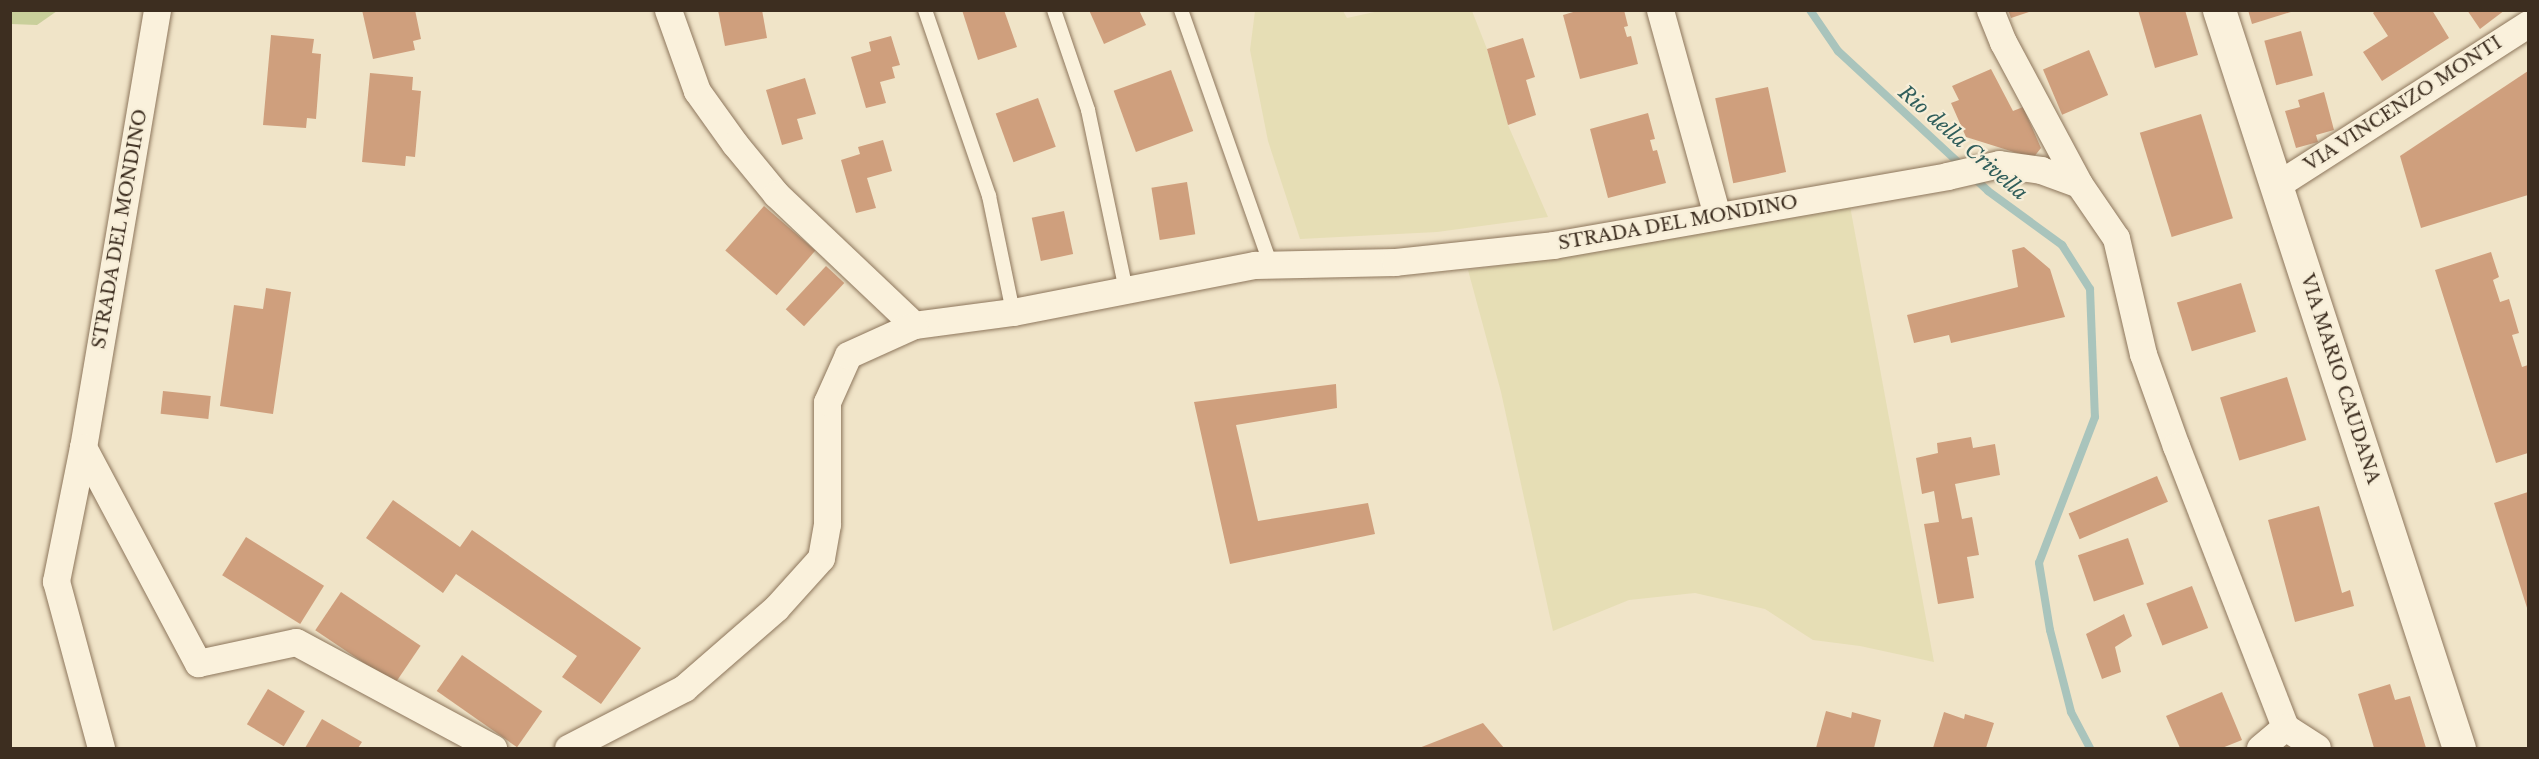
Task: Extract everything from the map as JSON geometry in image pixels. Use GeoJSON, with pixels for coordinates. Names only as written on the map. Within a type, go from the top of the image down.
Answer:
{"type":"FeatureCollection","features":[{"type":"Feature","properties":{"kind":"main road","name":"VIA MARIO CAUDANA"},"geometry":{"type":"LineString","coordinates":[[2219,10],[2459,748]]}},
{"type":"Feature","properties":{"kind":"street","name":"STRADA DEL MONDINO"},"geometry":{"type":"LineString","coordinates":[[101,748],[56,581],[83,447],[157,10]]}},
{"type":"Feature","properties":{"kind":"street"},"geometry":{"type":"LineString","coordinates":[[668,10],[697,91],[735,144],[776,194],[914,325]]}},
{"type":"Feature","properties":{"kind":"street"},"geometry":{"type":"LineString","coordinates":[[1660,10],[1717,215]]}},
{"type":"Feature","properties":{"kind":"street"},"geometry":{"type":"LineString","coordinates":[[1990,10],[2003,42],[2079,184],[2116,238],[2144,354],[2176,446],[2285,727],[2317,748]]}},
{"type":"Feature","properties":{"kind":"street","name":"VIA VINCENZO MONTI"},"geometry":{"type":"LineString","coordinates":[[2277,185],[2529,24]]}},
{"type":"Feature","properties":{"kind":"street","name":"STRADA DEL MONDINO"},"geometry":{"type":"LineString","coordinates":[[568,748],[684,688],[776,608],[821,558],[827,512],[827,402],[848,355],[914,325],[1013,312],[1255,265],[1395,262],[1553,245],[1947,176],[1999,164],[2041,170],[2079,184]]}},
{"type":"Feature","properties":{"kind":"street"},"geometry":{"type":"LineString","coordinates":[[83,447],[198,663],[296,642],[492,748]]}},
{"type":"Feature","properties":{"kind":"street"},"geometry":{"type":"LineString","coordinates":[[2260,748],[2285,727]]}},
{"type":"Feature","properties":{"kind":"lane"},"geometry":{"type":"LineString","coordinates":[[925,10],[989,196],[1013,312]]}},
{"type":"Feature","properties":{"kind":"lane"},"geometry":{"type":"LineString","coordinates":[[1054,10],[1088,110],[1126,290]]}},
{"type":"Feature","properties":{"kind":"lane"},"geometry":{"type":"LineString","coordinates":[[1181,10],[1271,265]]}},
{"type":"Feature","properties":{"kind":"shaded area"},"geometry":{"type":"Polygon","coordinates":[[[1255,11],[1343,11],[1347,18],[1379,11],[1472,11],[1487,49],[1508,125],[1548,217],[1437,232],[1300,239],[1268,141],[1250,50],[1255,11]]]}},
{"type":"Feature","properties":{"kind":"shaded area"},"geometry":{"type":"Polygon","coordinates":[[[1850,206],[1934,662],[1860,646],[1813,640],[1765,609],[1695,593],[1629,600],[1553,631],[1501,392],[1468,270],[1565,256],[1850,206]]]}},
{"type":"Feature","properties":{"kind":"green space"},"geometry":{"type":"Polygon","coordinates":[[[11,10],[57,11],[37,25],[11,24],[11,10]]]}},
{"type":"Feature","properties":{"kind":"building"},"geometry":{"type":"Polygon","coordinates":[[[362,10],[415,10],[421,39],[413,41],[415,50],[373,59],[362,10]]]}},
{"type":"Feature","properties":{"kind":"building"},"geometry":{"type":"Polygon","coordinates":[[[718,10],[762,10],[767,38],[725,46],[718,10]]]}},
{"type":"Feature","properties":{"kind":"building"},"geometry":{"type":"Polygon","coordinates":[[[962,10],[1004,10],[1017,47],[978,60],[962,10]]]}},
{"type":"Feature","properties":{"kind":"building"},"geometry":{"type":"Polygon","coordinates":[[[1089,10],[1139,10],[1146,25],[1104,44],[1089,10]]]}},
{"type":"Feature","properties":{"kind":"building"},"geometry":{"type":"Polygon","coordinates":[[[1580,10],[1624,10],[1628,26],[1624,27],[1627,37],[1631,36],[1638,64],[1580,79],[1563,15],[1580,10]]]}},
{"type":"Feature","properties":{"kind":"building"},"geometry":{"type":"Polygon","coordinates":[[[2008,10],[2032,10],[2032,11],[2011,18],[2008,10]]]}},
{"type":"Feature","properties":{"kind":"building"},"geometry":{"type":"Polygon","coordinates":[[[2138,10],[2185,10],[2198,55],[2155,68],[2138,10]]]}},
{"type":"Feature","properties":{"kind":"building"},"geometry":{"type":"Polygon","coordinates":[[[2248,10],[2294,10],[2294,11],[2252,24],[2248,10]]]}},
{"type":"Feature","properties":{"kind":"building"},"geometry":{"type":"Polygon","coordinates":[[[2376,10],[2432,10],[2449,38],[2382,81],[2363,52],[2388,36],[2373,13],[2376,10]]]}},
{"type":"Feature","properties":{"kind":"building"},"geometry":{"type":"Polygon","coordinates":[[[2467,10],[2505,10],[2480,29],[2467,10]]]}},
{"type":"Feature","properties":{"kind":"building"},"geometry":{"type":"Polygon","coordinates":[[[2301,31],[2313,75],[2276,85],[2264,41],[2301,31]]]}},
{"type":"Feature","properties":{"kind":"building"},"geometry":{"type":"Polygon","coordinates":[[[271,35],[314,39],[312,53],[321,54],[316,119],[307,118],[306,128],[263,125],[271,35]]]}},
{"type":"Feature","properties":{"kind":"building"},"geometry":{"type":"Polygon","coordinates":[[[891,36],[900,65],[892,67],[895,78],[880,82],[886,103],[866,108],[851,57],[871,51],[869,42],[891,36]]]}},
{"type":"Feature","properties":{"kind":"building"},"geometry":{"type":"Polygon","coordinates":[[[1523,38],[1535,77],[1526,80],[1536,115],[1508,125],[1487,49],[1523,38]]]}},
{"type":"Feature","properties":{"kind":"building"},"geometry":{"type":"Polygon","coordinates":[[[2089,50],[2108,95],[2062,115],[2043,70],[2089,50]]]}},
{"type":"Feature","properties":{"kind":"building"},"geometry":{"type":"Polygon","coordinates":[[[1991,69],[2013,111],[2023,107],[2041,148],[2033,158],[1966,137],[1951,103],[1959,100],[1952,86],[1991,69]]]}},
{"type":"Feature","properties":{"kind":"building"},"geometry":{"type":"Polygon","coordinates":[[[1171,70],[1193,131],[1136,152],[1114,91],[1171,70]]]}},
{"type":"Feature","properties":{"kind":"building"},"geometry":{"type":"Polygon","coordinates":[[[2528,71],[2528,195],[2421,228],[2400,156],[2528,71]]]}},
{"type":"Feature","properties":{"kind":"building"},"geometry":{"type":"Polygon","coordinates":[[[370,73],[413,77],[412,90],[421,91],[415,157],[406,156],[405,166],[362,162],[370,73]]]}},
{"type":"Feature","properties":{"kind":"building"},"geometry":{"type":"Polygon","coordinates":[[[805,78],[816,114],[797,119],[803,139],[782,145],[766,90],[805,78]]]}},
{"type":"Feature","properties":{"kind":"building"},"geometry":{"type":"Polygon","coordinates":[[[1768,87],[1786,172],[1733,183],[1715,98],[1768,87]]]}},
{"type":"Feature","properties":{"kind":"building"},"geometry":{"type":"Polygon","coordinates":[[[2324,92],[2334,130],[2316,135],[2318,142],[2296,148],[2285,111],[2300,107],[2298,100],[2324,92]]]}},
{"type":"Feature","properties":{"kind":"building"},"geometry":{"type":"Polygon","coordinates":[[[1038,98],[1056,147],[1013,162],[996,113],[1038,98]]]}},
{"type":"Feature","properties":{"kind":"building"},"geometry":{"type":"Polygon","coordinates":[[[1648,113],[1655,139],[1650,140],[1653,151],[1657,150],[1666,183],[1608,198],[1590,129],[1648,113]]]}},
{"type":"Feature","properties":{"kind":"building"},"geometry":{"type":"Polygon","coordinates":[[[2201,114],[2233,218],[2172,237],[2140,133],[2201,114]]]}},
{"type":"Feature","properties":{"kind":"building"},"geometry":{"type":"Polygon","coordinates":[[[883,140],[892,171],[867,178],[876,208],[856,213],[841,160],[860,154],[858,147],[883,140]]]}},
{"type":"Feature","properties":{"kind":"building"},"geometry":{"type":"Polygon","coordinates":[[[1187,182],[1195,234],[1160,240],[1151,188],[1187,182]]]}},
{"type":"Feature","properties":{"kind":"building"},"geometry":{"type":"Polygon","coordinates":[[[764,206],[815,251],[777,295],[725,251],[764,206]]]}},
{"type":"Feature","properties":{"kind":"building"},"geometry":{"type":"Polygon","coordinates":[[[1064,211],[1073,254],[1041,261],[1032,218],[1064,211]]]}},
{"type":"Feature","properties":{"kind":"building"},"geometry":{"type":"Polygon","coordinates":[[[2024,247],[2050,269],[2065,317],[1951,343],[1949,335],[1914,343],[1907,315],[2018,287],[2012,250],[2024,247]]]}},
{"type":"Feature","properties":{"kind":"building"},"geometry":{"type":"Polygon","coordinates":[[[2491,252],[2499,277],[2493,280],[2500,302],[2509,299],[2519,333],[2512,335],[2522,367],[2528,365],[2528,453],[2496,463],[2435,270],[2491,252]]]}},
{"type":"Feature","properties":{"kind":"building"},"geometry":{"type":"Polygon","coordinates":[[[826,266],[844,283],[804,326],[786,309],[826,266]]]}},
{"type":"Feature","properties":{"kind":"building"},"geometry":{"type":"Polygon","coordinates":[[[2241,283],[2256,332],[2192,351],[2177,303],[2241,283]]]}},
{"type":"Feature","properties":{"kind":"building"},"geometry":{"type":"Polygon","coordinates":[[[266,288],[291,292],[273,414],[220,406],[234,305],[263,309],[266,288]]]}},
{"type":"Feature","properties":{"kind":"building"},"geometry":{"type":"Polygon","coordinates":[[[2287,377],[2306,440],[2239,461],[2220,397],[2287,377]]]}},
{"type":"Feature","properties":{"kind":"building"},"geometry":{"type":"Polygon","coordinates":[[[1336,384],[1337,408],[1236,425],[1258,521],[1368,503],[1375,534],[1230,564],[1194,402],[1336,384]]]}},
{"type":"Feature","properties":{"kind":"building"},"geometry":{"type":"Polygon","coordinates":[[[163,391],[211,396],[208,419],[161,414],[163,391]]]}},
{"type":"Feature","properties":{"kind":"building"},"geometry":{"type":"Polygon","coordinates":[[[1971,437],[1973,448],[1995,444],[2000,475],[1955,484],[1962,519],[1972,517],[1979,555],[1967,557],[1974,598],[1938,604],[1924,524],[1939,522],[1934,491],[1922,494],[1916,458],[1938,453],[1937,443],[1971,437]]]}},
{"type":"Feature","properties":{"kind":"building"},"geometry":{"type":"Polygon","coordinates":[[[2157,476],[2168,502],[2080,539],[2069,514],[2157,476]]]}},
{"type":"Feature","properties":{"kind":"building"},"geometry":{"type":"Polygon","coordinates":[[[2528,492],[2528,611],[2494,503],[2528,492]]]}},
{"type":"Feature","properties":{"kind":"building"},"geometry":{"type":"Polygon","coordinates":[[[393,500],[460,547],[472,530],[641,648],[601,704],[562,677],[577,656],[456,574],[443,593],[366,538],[393,500]]]}},
{"type":"Feature","properties":{"kind":"building"},"geometry":{"type":"Polygon","coordinates":[[[2319,506],[2342,593],[2350,590],[2354,606],[2295,622],[2268,520],[2319,506]]]}},
{"type":"Feature","properties":{"kind":"building"},"geometry":{"type":"Polygon","coordinates":[[[246,537],[324,586],[300,624],[222,575],[246,537]]]}},
{"type":"Feature","properties":{"kind":"building"},"geometry":{"type":"Polygon","coordinates":[[[2128,538],[2144,584],[2094,602],[2078,555],[2128,538]]]}},
{"type":"Feature","properties":{"kind":"building"},"geometry":{"type":"Polygon","coordinates":[[[2192,586],[2208,628],[2162,646],[2146,604],[2192,586]]]}},
{"type":"Feature","properties":{"kind":"building"},"geometry":{"type":"Polygon","coordinates":[[[341,592],[421,646],[395,684],[315,630],[341,592]]]}},
{"type":"Feature","properties":{"kind":"building"},"geometry":{"type":"Polygon","coordinates":[[[2124,614],[2132,636],[2115,647],[2121,672],[2102,679],[2086,634],[2124,614]]]}},
{"type":"Feature","properties":{"kind":"building"},"geometry":{"type":"Polygon","coordinates":[[[462,655],[542,711],[517,747],[437,691],[462,655]]]}},
{"type":"Feature","properties":{"kind":"building"},"geometry":{"type":"Polygon","coordinates":[[[2390,684],[2395,700],[2410,696],[2426,748],[2374,748],[2358,694],[2390,684]]]}},
{"type":"Feature","properties":{"kind":"building"},"geometry":{"type":"Polygon","coordinates":[[[268,689],[305,711],[284,746],[247,724],[268,689]]]}},
{"type":"Feature","properties":{"kind":"building"},"geometry":{"type":"Polygon","coordinates":[[[2222,692],[2242,740],[2222,748],[2180,748],[2166,716],[2222,692]]]}},
{"type":"Feature","properties":{"kind":"building"},"geometry":{"type":"Polygon","coordinates":[[[1826,711],[1851,718],[1852,712],[1881,720],[1874,748],[1816,748],[1826,711]]]}},
{"type":"Feature","properties":{"kind":"building"},"geometry":{"type":"Polygon","coordinates":[[[1944,712],[1964,719],[1965,714],[1994,723],[1986,748],[1933,748],[1944,712]]]}},
{"type":"Feature","properties":{"kind":"building"},"geometry":{"type":"Polygon","coordinates":[[[322,719],[362,742],[358,748],[305,748],[322,719]]]}},
{"type":"Feature","properties":{"kind":"building"},"geometry":{"type":"Polygon","coordinates":[[[1483,723],[1504,748],[1419,748],[1483,723]]]}},
{"type":"Feature","properties":{"kind":"waterway","name":"Rio della Crivella"},"geometry":{"type":"LineString","coordinates":[[1810,10],[1838,51],[1962,166]]}},
{"type":"Feature","properties":{"kind":"waterway","name":"Rio della Crivella"},"geometry":{"type":"LineString","coordinates":[[1971,175],[1988,191],[2062,245],[2090,289],[2095,417],[2039,563],[2050,630],[2071,712],[2090,748]]}}]}
